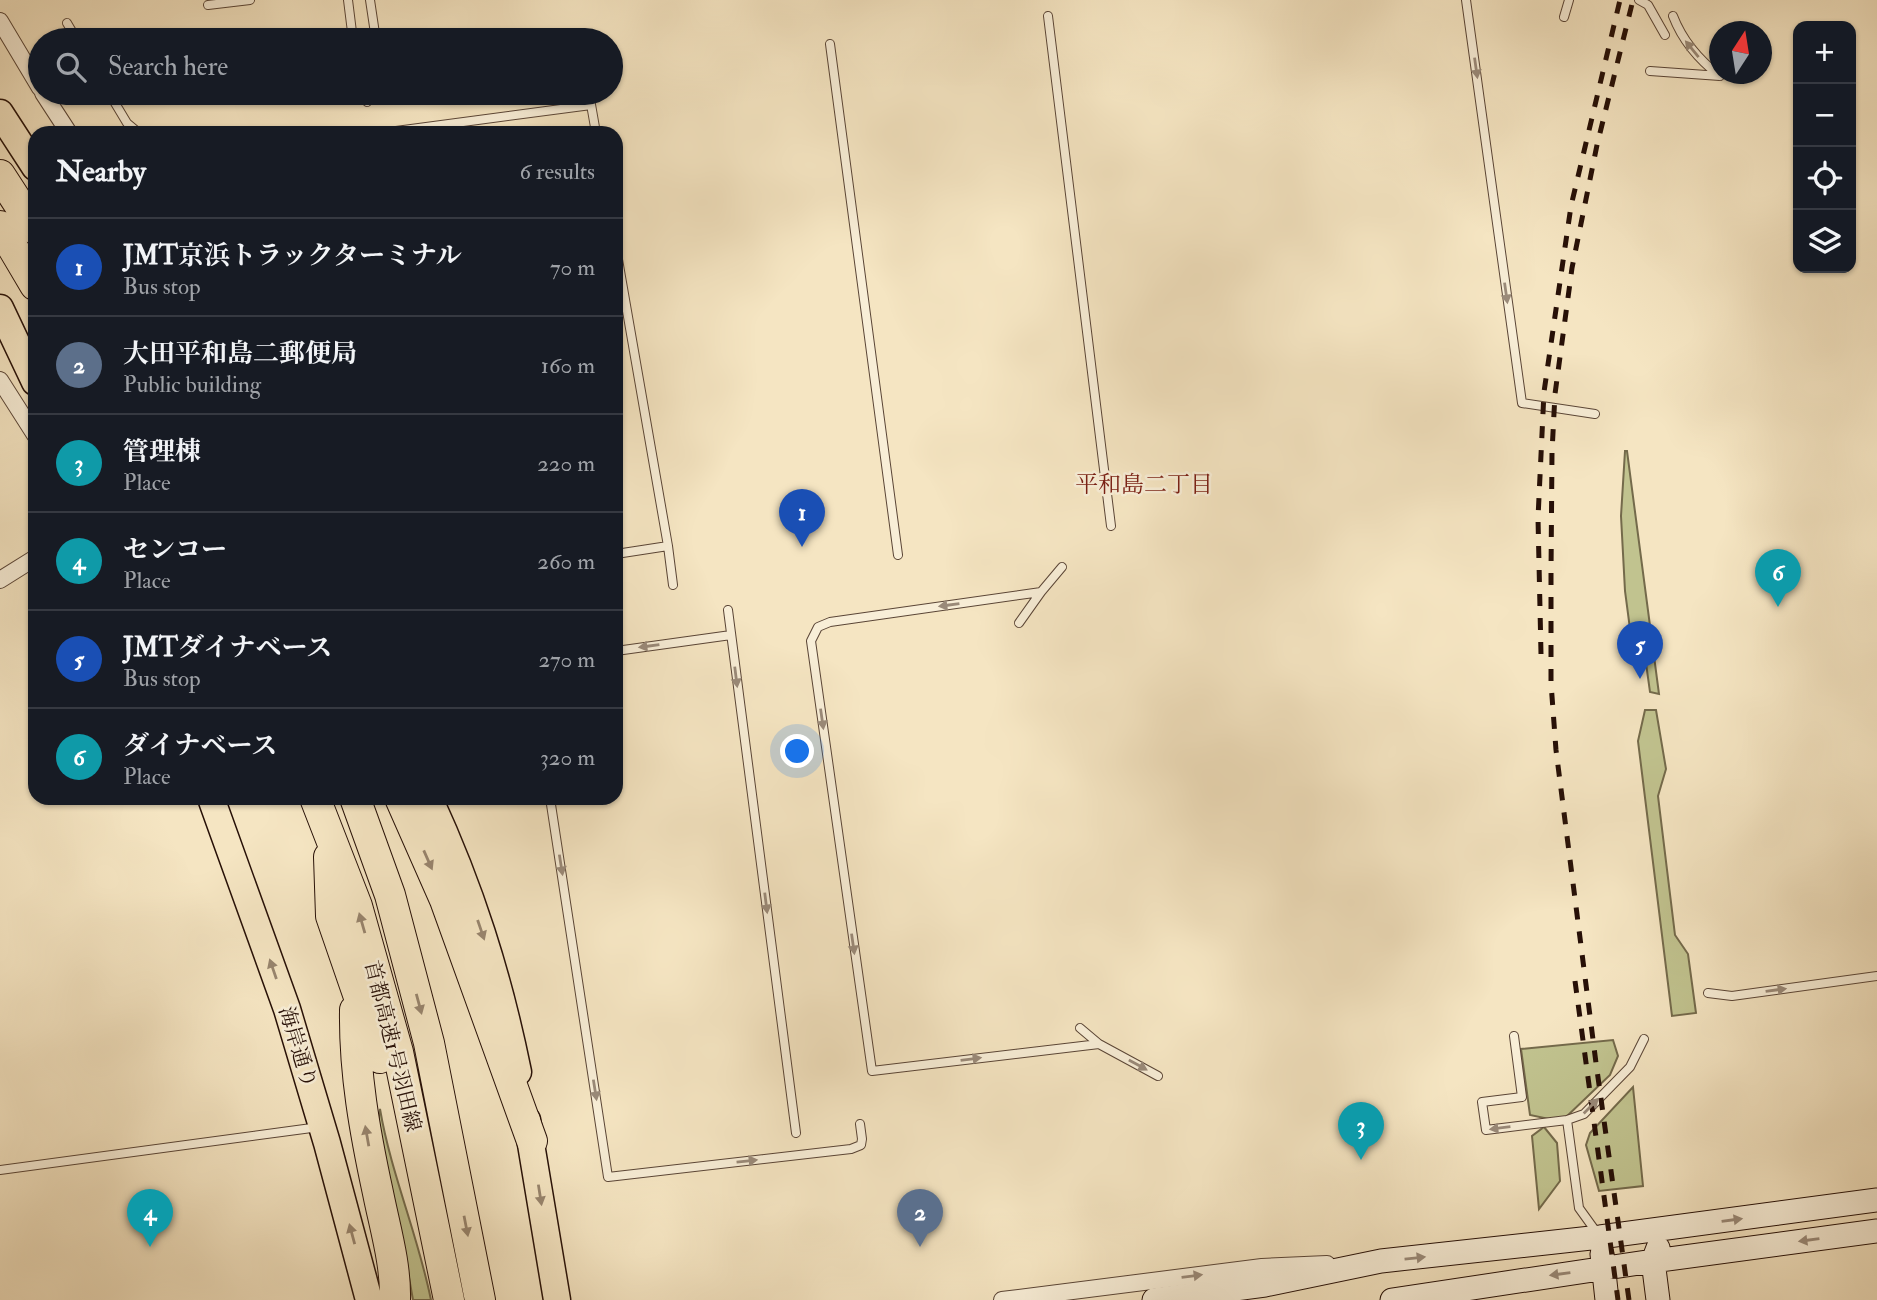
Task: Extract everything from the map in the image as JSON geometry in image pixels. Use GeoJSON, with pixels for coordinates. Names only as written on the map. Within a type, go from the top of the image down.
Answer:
{"type":"FeatureCollection","features":[{"type":"Feature","properties":{"kind":"highway"},"geometry":{"type":"LineString","coordinates":[[0,175],[28,218]]}},
{"type":"Feature","properties":{"kind":"highway"},"geometry":{"type":"LineString","coordinates":[[0,226],[28,273]]}},
{"type":"Feature","properties":{"kind":"highway","name":"首都高速1号羽田線"},"geometry":{"type":"LineString","coordinates":[[318,805],[357,906],[398,1052],[449,1300]]}},
{"type":"Feature","properties":{"kind":"highway","name":"首都高速1号羽田線"},"geometry":{"type":"LineString","coordinates":[[358,805],[390,895],[429,1043],[480,1300]]}},
{"type":"Feature","properties":{"kind":"highway"},"geometry":{"type":"LineString","coordinates":[[403,805],[445,900],[532,1141]]}},
{"type":"Feature","properties":{"kind":"highway"},"geometry":{"type":"LineString","coordinates":[[328,831],[331,916],[435,1224]]}},
{"type":"Feature","properties":{"kind":"highway"},"geometry":{"type":"LineString","coordinates":[[355,989],[354,1036],[360,1100],[393,1266],[395,1300]]}},
{"type":"Feature","properties":{"kind":"main road"},"geometry":{"type":"LineString","coordinates":[[0,113],[28,156]]}},
{"type":"Feature","properties":{"kind":"main road"},"geometry":{"type":"LineString","coordinates":[[0,308],[28,367]]}},
{"type":"Feature","properties":{"kind":"main road","name":"海岸通り"},"geometry":{"type":"LineString","coordinates":[[214,805],[287,1009],[369,1300]]}},
{"type":"Feature","properties":{"kind":"main road"},"geometry":{"type":"LineString","coordinates":[[432,805],[457,859],[489,952],[512,1043],[532,1141],[557,1300]]}},
{"type":"Feature","properties":{"kind":"street"},"geometry":{"type":"LineString","coordinates":[[0,21],[28,68]]}},
{"type":"Feature","properties":{"kind":"street"},"geometry":{"type":"LineString","coordinates":[[51,105],[64,126]]}},
{"type":"Feature","properties":{"kind":"street"},"geometry":{"type":"LineString","coordinates":[[0,380],[28,424]]}},
{"type":"Feature","properties":{"kind":"street"},"geometry":{"type":"LineString","coordinates":[[0,580],[28,562]]}},
{"type":"Feature","properties":{"kind":"street"},"geometry":{"type":"LineString","coordinates":[[1003,1300],[1262,1267],[1381,1261],[1600,1237],[1877,1200]]}},
{"type":"Feature","properties":{"kind":"street"},"geometry":{"type":"LineString","coordinates":[[1658,1300],[1653,1261],[1664,1228]]}},
{"type":"Feature","properties":{"kind":"street"},"geometry":{"type":"LineString","coordinates":[[1392,1300],[1877,1231]]}},
{"type":"Feature","properties":{"kind":"street"},"geometry":{"type":"LineString","coordinates":[[1600,1237],[1607,1300]]}},
{"type":"Feature","properties":{"kind":"street"},"geometry":{"type":"LineString","coordinates":[[1154,1300],[1265,1285],[1381,1261]]}},
{"type":"Feature","properties":{"kind":"lane"},"geometry":{"type":"LineString","coordinates":[[208,5],[250,0]]}},
{"type":"Feature","properties":{"kind":"lane"},"geometry":{"type":"LineString","coordinates":[[348,0],[352,28]]}},
{"type":"Feature","properties":{"kind":"lane"},"geometry":{"type":"LineString","coordinates":[[370,0],[374,28]]}},
{"type":"Feature","properties":{"kind":"lane"},"geometry":{"type":"LineString","coordinates":[[1466,0],[1522,403],[1595,414]]}},
{"type":"Feature","properties":{"kind":"lane"},"geometry":{"type":"LineString","coordinates":[[1564,17],[1569,0]]}},
{"type":"Feature","properties":{"kind":"lane"},"geometry":{"type":"LineString","coordinates":[[1639,0],[1648,5],[1665,35]]}},
{"type":"Feature","properties":{"kind":"lane"},"geometry":{"type":"LineString","coordinates":[[1048,16],[1111,526]]}},
{"type":"Feature","properties":{"kind":"lane"},"geometry":{"type":"LineString","coordinates":[[1650,71],[1720,76],[1705,65],[1688,45],[1673,16]]}},
{"type":"Feature","properties":{"kind":"lane"},"geometry":{"type":"LineString","coordinates":[[67,23],[70,28]]}},
{"type":"Feature","properties":{"kind":"lane"},"geometry":{"type":"LineString","coordinates":[[830,44],[898,555]]}},
{"type":"Feature","properties":{"kind":"lane"},"geometry":{"type":"LineString","coordinates":[[116,105],[130,126]]}},
{"type":"Feature","properties":{"kind":"lane"},"geometry":{"type":"LineString","coordinates":[[434,126],[591,105],[595,126]]}},
{"type":"Feature","properties":{"kind":"lane"},"geometry":{"type":"LineString","coordinates":[[623,288],[673,585]]}},
{"type":"Feature","properties":{"kind":"lane"},"geometry":{"type":"LineString","coordinates":[[623,553],[668,546]]}},
{"type":"Feature","properties":{"kind":"lane"},"geometry":{"type":"LineString","coordinates":[[1019,623],[1062,567]]}},
{"type":"Feature","properties":{"kind":"lane"},"geometry":{"type":"LineString","coordinates":[[1041,592],[830,622],[818,627],[811,641],[872,1071],[1100,1044]]}},
{"type":"Feature","properties":{"kind":"lane"},"geometry":{"type":"LineString","coordinates":[[728,610],[796,1133]]}},
{"type":"Feature","properties":{"kind":"lane"},"geometry":{"type":"LineString","coordinates":[[623,650],[731,635]]}},
{"type":"Feature","properties":{"kind":"lane"},"geometry":{"type":"LineString","coordinates":[[551,805],[608,1177],[851,1149],[861,1145],[860,1124]]}},
{"type":"Feature","properties":{"kind":"lane"},"geometry":{"type":"LineString","coordinates":[[1708,993],[1732,996],[1877,975]]}},
{"type":"Feature","properties":{"kind":"lane"},"geometry":{"type":"LineString","coordinates":[[1080,1028],[1100,1044],[1158,1076]]}},
{"type":"Feature","properties":{"kind":"lane"},"geometry":{"type":"LineString","coordinates":[[1514,1037],[1522,1097],[1482,1102],[1486,1130],[1567,1120],[1584,1114],[1630,1067],[1644,1039]]}},
{"type":"Feature","properties":{"kind":"lane"},"geometry":{"type":"LineString","coordinates":[[1567,1120],[1579,1208],[1600,1237]]}},
{"type":"Feature","properties":{"kind":"lane"},"geometry":{"type":"LineString","coordinates":[[0,1170],[322,1127]]}},
{"type":"Feature","properties":{"kind":"green space"},"geometry":{"type":"Polygon","coordinates":[[[1625,451],[1659,694],[1650,692],[1645,656],[1630,629],[1621,516],[1625,451]]]}},
{"type":"Feature","properties":{"kind":"green space"},"geometry":{"type":"Polygon","coordinates":[[[1645,710],[1656,710],[1666,769],[1658,796],[1675,935],[1688,954],[1696,1013],[1672,1016],[1638,741],[1645,710]]]}},
{"type":"Feature","properties":{"kind":"green space"},"geometry":{"type":"Polygon","coordinates":[[[1613,1040],[1618,1056],[1610,1075],[1565,1118],[1549,1119],[1530,1115],[1521,1049],[1613,1040]]]}},
{"type":"Feature","properties":{"kind":"green space"},"geometry":{"type":"Polygon","coordinates":[[[1633,1087],[1643,1186],[1599,1191],[1586,1145],[1590,1133],[1633,1087]]]}},
{"type":"Feature","properties":{"kind":"green space"},"geometry":{"type":"Polygon","coordinates":[[[380,1109],[431,1300],[413,1300],[400,1227],[376,1135],[380,1109]]]}},
{"type":"Feature","properties":{"kind":"green space"},"geometry":{"type":"Polygon","coordinates":[[[1544,1127],[1557,1143],[1560,1181],[1539,1209],[1532,1136],[1544,1127]]]}},
{"type":"Feature","properties":{"kind":"railway"},"geometry":{"type":"LineString","coordinates":[[1541,654],[1538,518],[1544,392],[1571,206],[1620,0]]}},
{"type":"Feature","properties":{"kind":"railway"},"geometry":{"type":"LineString","coordinates":[[1629,1300],[1556,750],[1551,683],[1551,574],[1555,394],[1572,268],[1597,145],[1633,0]]}},
{"type":"Feature","properties":{"kind":"railway"},"geometry":{"type":"LineString","coordinates":[[1575,981],[1618,1300]]}},
{"type":"Feature","properties":{"kind":"place","name":"JMT京浜トラックターミナル"},"geometry":{"type":"Point","coordinates":[802,547]}},
{"type":"Feature","properties":{"kind":"place","name":"ダイナベース"},"geometry":{"type":"Point","coordinates":[1778,607]}},
{"type":"Feature","properties":{"kind":"place","name":"JMTダイナベース"},"geometry":{"type":"Point","coordinates":[1640,679]}},
{"type":"Feature","properties":{"kind":"place","name":"管理棟"},"geometry":{"type":"Point","coordinates":[1361,1160]}},
{"type":"Feature","properties":{"kind":"place","name":"センコー"},"geometry":{"type":"Point","coordinates":[150,1247]}},
{"type":"Feature","properties":{"kind":"place","name":"大田平和島二郵便局"},"geometry":{"type":"Point","coordinates":[920,1247]}},
{"type":"Feature","properties":{"kind":"district","name":"平和島二丁目"},"geometry":{"type":"Point","coordinates":[1144,484]}}]}
